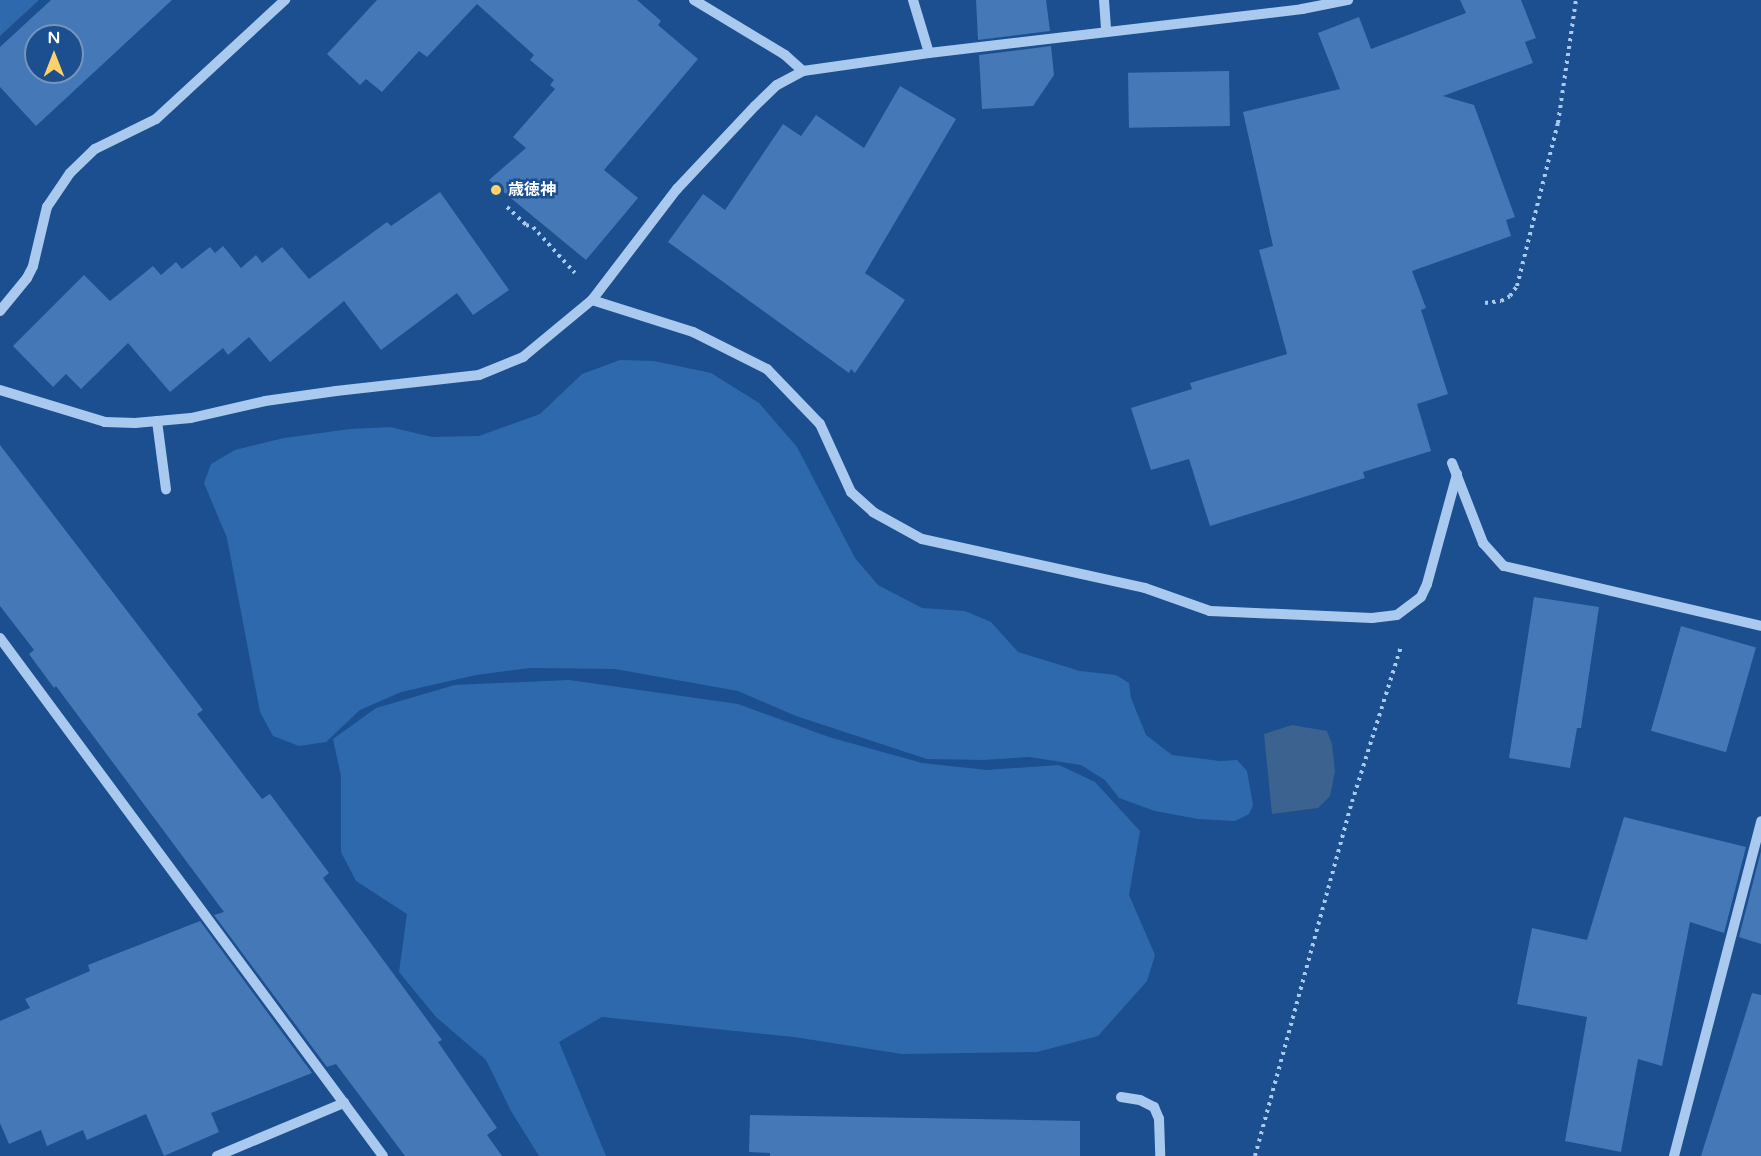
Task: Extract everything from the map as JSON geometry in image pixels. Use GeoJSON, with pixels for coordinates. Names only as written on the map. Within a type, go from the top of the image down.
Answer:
{"type":"FeatureCollection","features":[{"type":"Feature","properties":{"kind":"street"},"geometry":{"type":"LineString","coordinates":[[0,311],[27,278],[36,257],[47,207],[70,173],[95,149],[156,119],[285,0]]}},
{"type":"Feature","properties":{"kind":"street"},"geometry":{"type":"LineString","coordinates":[[694,0],[785,55],[803,71]]}},
{"type":"Feature","properties":{"kind":"street"},"geometry":{"type":"LineString","coordinates":[[913,0],[929,52]]}},
{"type":"Feature","properties":{"kind":"street"},"geometry":{"type":"LineString","coordinates":[[1104,0],[1106,32]]}},
{"type":"Feature","properties":{"kind":"street"},"geometry":{"type":"LineString","coordinates":[[0,390],[105,422],[157,421],[191,418],[265,400],[478,375],[523,357],[592,300],[677,189],[754,106],[777,85],[803,71],[929,52],[1302,9],[1348,0]]}},
{"type":"Feature","properties":{"kind":"street"},"geometry":{"type":"LineString","coordinates":[[592,300],[693,332],[767,369],[820,424],[851,492],[873,512],[922,539],[1145,588],[1210,611],[1372,618],[1397,615],[1421,597],[1427,584],[1457,474]]}},
{"type":"Feature","properties":{"kind":"street"},"geometry":{"type":"LineString","coordinates":[[157,421],[166,489]]}},
{"type":"Feature","properties":{"kind":"street"},"geometry":{"type":"LineString","coordinates":[[1452,463],[1483,543],[1504,566],[1761,627]]}},
{"type":"Feature","properties":{"kind":"street"},"geometry":{"type":"LineString","coordinates":[[0,638],[383,1156]]}},
{"type":"Feature","properties":{"kind":"street"},"geometry":{"type":"LineString","coordinates":[[1674,1156],[1761,821]]}},
{"type":"Feature","properties":{"kind":"street"},"geometry":{"type":"LineString","coordinates":[[1121,1097],[1140,1100],[1154,1107],[1160,1119],[1160,1156]]}},
{"type":"Feature","properties":{"kind":"street"},"geometry":{"type":"LineString","coordinates":[[217,1156],[344,1103]]}},
{"type":"Feature","properties":{"kind":"path"},"geometry":{"type":"LineString","coordinates":[[1485,303],[1501,301],[1510,296],[1517,286],[1558,123],[1575,0]]}},
{"type":"Feature","properties":{"kind":"path"},"geometry":{"type":"LineString","coordinates":[[507,207],[526,225],[533,227],[573,271]]}},
{"type":"Feature","properties":{"kind":"path"},"geometry":{"type":"LineString","coordinates":[[1255,1156],[1352,802],[1399,661],[1409,607]]}},
{"type":"Feature","properties":{"kind":"shaded area"},"geometry":{"type":"Polygon","coordinates":[[[0,0],[39,0],[0,36],[0,0]]]}},
{"type":"Feature","properties":{"kind":"shaded area"},"geometry":{"type":"Polygon","coordinates":[[[620,360],[654,361],[711,373],[759,403],[797,447],[855,558],[878,585],[922,608],[965,611],[991,622],[1018,652],[1080,671],[1116,675],[1129,683],[1131,698],[1146,735],[1172,755],[1220,761],[1237,760],[1247,771],[1253,805],[1249,814],[1235,821],[1198,819],[1155,811],[1119,798],[1105,780],[1081,765],[1029,757],[984,760],[927,759],[796,716],[738,691],[615,669],[530,668],[476,675],[401,692],[360,710],[326,742],[299,746],[273,736],[260,712],[227,538],[204,483],[211,464],[235,450],[284,438],[350,429],[390,427],[432,437],[479,436],[540,414],[582,374],[620,360]]]}},
{"type":"Feature","properties":{"kind":"shaded area"},"geometry":{"type":"Polygon","coordinates":[[[569,680],[738,704],[829,737],[922,763],[987,770],[1059,765],[1095,782],[1140,831],[1129,895],[1155,955],[1147,981],[1098,1036],[1037,1052],[902,1054],[794,1037],[602,1017],[559,1042],[606,1156],[539,1156],[511,1111],[486,1060],[436,1017],[399,972],[407,914],[356,881],[341,852],[341,776],[333,739],[376,708],[455,685],[569,680]]]}},
{"type":"Feature","properties":{"kind":"shaded area"},"geometry":{"type":"Polygon","coordinates":[[[1292,725],[1327,731],[1332,744],[1335,771],[1330,796],[1318,808],[1272,814],[1264,734],[1292,725]]]}},
{"type":"Feature","properties":{"kind":"building"},"geometry":{"type":"Polygon","coordinates":[[[51,0],[172,0],[84,82],[84,24],[25,24],[51,0]]]}},
{"type":"Feature","properties":{"kind":"building"},"geometry":{"type":"Polygon","coordinates":[[[377,0],[637,0],[661,21],[658,25],[698,59],[604,170],[638,198],[586,260],[489,180],[526,148],[513,137],[555,89],[550,85],[554,80],[530,60],[534,55],[477,4],[427,57],[419,51],[382,92],[366,79],[360,85],[327,54],[377,0]]]}},
{"type":"Feature","properties":{"kind":"building"},"geometry":{"type":"Polygon","coordinates":[[[976,0],[1046,0],[1050,31],[978,40],[976,0]]]}},
{"type":"Feature","properties":{"kind":"building"},"geometry":{"type":"Polygon","coordinates":[[[1460,0],[1521,0],[1536,38],[1525,42],[1533,63],[1443,96],[1474,105],[1515,217],[1506,220],[1511,236],[1412,271],[1426,308],[1421,310],[1448,394],[1417,404],[1431,451],[1363,472],[1365,478],[1210,526],[1189,459],[1151,470],[1131,408],[1192,389],[1190,383],[1287,354],[1259,250],[1273,246],[1243,112],[1340,89],[1318,33],[1359,17],[1371,49],[1466,13],[1460,0]]]}},
{"type":"Feature","properties":{"kind":"building"},"geometry":{"type":"Polygon","coordinates":[[[24,25],[24,84],[81,84],[36,126],[0,87],[0,47],[24,25]]]}},
{"type":"Feature","properties":{"kind":"building"},"geometry":{"type":"Polygon","coordinates":[[[1051,46],[1054,75],[1033,106],[982,109],[979,55],[1051,46]]]}},
{"type":"Feature","properties":{"kind":"building"},"geometry":{"type":"Polygon","coordinates":[[[1229,71],[1230,126],[1129,128],[1128,73],[1229,71]]]}},
{"type":"Feature","properties":{"kind":"building"},"geometry":{"type":"Polygon","coordinates":[[[900,86],[956,119],[865,273],[905,300],[855,373],[851,369],[849,373],[668,242],[703,194],[725,210],[783,124],[801,136],[816,115],[864,148],[900,86]]]}},
{"type":"Feature","properties":{"kind":"building"},"geometry":{"type":"Polygon","coordinates":[[[440,192],[509,290],[473,315],[457,293],[381,350],[344,301],[270,362],[249,337],[228,355],[223,348],[170,392],[128,343],[81,389],[66,374],[53,387],[13,346],[84,275],[110,301],[153,266],[161,275],[176,262],[182,269],[210,247],[215,253],[223,246],[241,268],[256,255],[262,263],[282,247],[309,279],[387,222],[391,226],[440,192]]]}},
{"type":"Feature","properties":{"kind":"building"},"geometry":{"type":"Polygon","coordinates":[[[0,445],[203,710],[197,714],[262,799],[270,794],[329,873],[323,878],[442,1040],[438,1042],[497,1128],[487,1135],[502,1156],[405,1156],[336,1064],[327,1067],[214,915],[224,912],[56,686],[54,688],[29,654],[34,650],[0,606],[0,445]]]}},
{"type":"Feature","properties":{"kind":"building"},"geometry":{"type":"Polygon","coordinates":[[[1534,597],[1599,607],[1581,728],[1577,728],[1570,768],[1509,758],[1534,597]]]}},
{"type":"Feature","properties":{"kind":"building"},"geometry":{"type":"Polygon","coordinates":[[[1681,626],[1756,647],[1726,752],[1651,731],[1681,626]]]}},
{"type":"Feature","properties":{"kind":"building"},"geometry":{"type":"Polygon","coordinates":[[[1624,817],[1746,847],[1724,933],[1690,922],[1662,1066],[1638,1059],[1621,1152],[1565,1141],[1587,1017],[1517,1004],[1532,928],[1587,940],[1624,817]]]}},
{"type":"Feature","properties":{"kind":"building"},"geometry":{"type":"Polygon","coordinates":[[[1761,851],[1761,944],[1739,937],[1761,851]]]}},
{"type":"Feature","properties":{"kind":"building"},"geometry":{"type":"Polygon","coordinates":[[[200,921],[312,1073],[211,1113],[219,1132],[164,1156],[146,1114],[87,1140],[83,1130],[47,1146],[41,1130],[9,1144],[0,1123],[0,1021],[30,1008],[25,999],[90,971],[88,965],[200,921]]]}},
{"type":"Feature","properties":{"kind":"building"},"geometry":{"type":"Polygon","coordinates":[[[1752,993],[1761,995],[1761,1156],[1701,1156],[1752,993]]]}},
{"type":"Feature","properties":{"kind":"building"},"geometry":{"type":"Polygon","coordinates":[[[750,1115],[1080,1121],[1080,1156],[770,1156],[770,1153],[749,1152],[750,1115]]]}},
{"type":"Feature","properties":{"kind":"place","name":"歳徳神"},"geometry":{"type":"Point","coordinates":[496,190]}}]}
